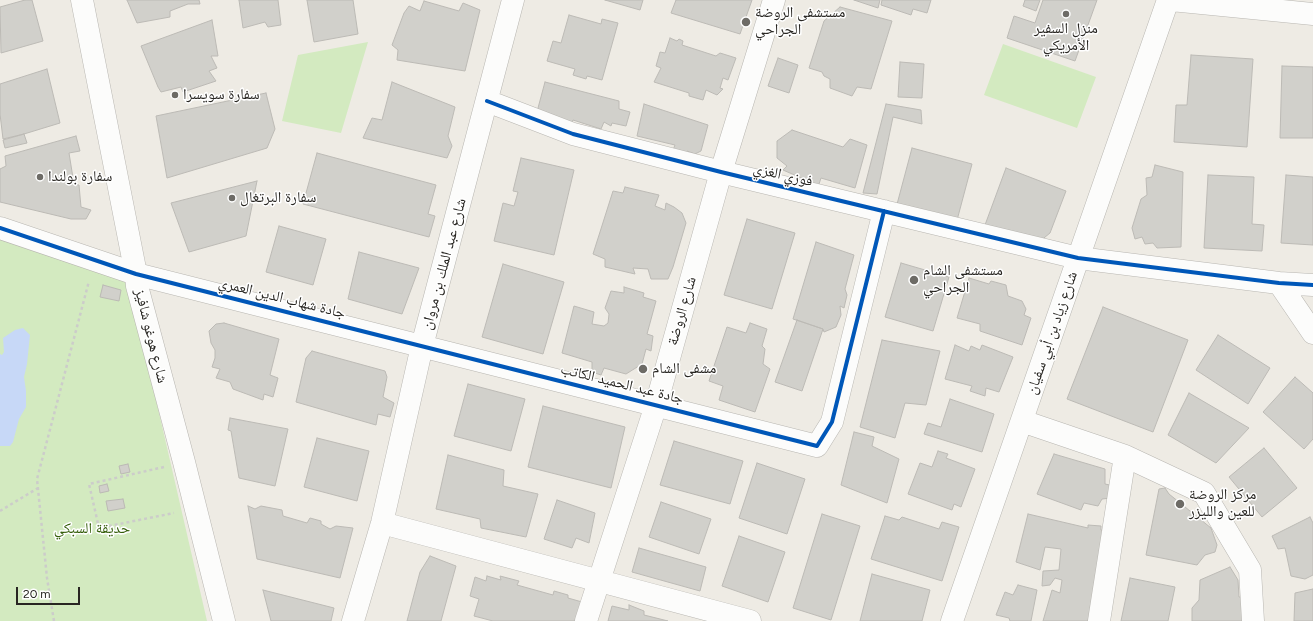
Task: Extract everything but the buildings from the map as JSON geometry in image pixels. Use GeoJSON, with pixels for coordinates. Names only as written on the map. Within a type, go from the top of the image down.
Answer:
{"type":"FeatureCollection","features":[{"type":"Feature","properties":{"kind":"street","name":"شارع هوغو شافيز"},"geometry":{"type":"LineString","coordinates":[[82,0],[136,274],[137,286],[184,462],[224,621]]}},
{"type":"Feature","properties":{"kind":"street","name":"شارع عبد الملك بن مروان"},"geometry":{"type":"LineString","coordinates":[[353,621],[382,523],[422,346],[513,0]]}},
{"type":"Feature","properties":{"kind":"street","name":"شارع الروضة"},"geometry":{"type":"LineString","coordinates":[[586,621],[656,405],[721,172],[774,0]]}},
{"type":"Feature","properties":{"kind":"street"},"geometry":{"type":"LineString","coordinates":[[1169,0],[1313,14]]}},
{"type":"Feature","properties":{"kind":"street","name":"شارع زياد بن أبي سفيان"},"geometry":{"type":"LineString","coordinates":[[952,621],[1169,0]]}},
{"type":"Feature","properties":{"kind":"street","name":"فوزي الغزي"},"geometry":{"type":"LineString","coordinates":[[487,101],[572,134],[721,172],[1078,258],[1279,283],[1313,285]]}},
{"type":"Feature","properties":{"kind":"street","name":"جادة عبد الحميد الكاتب"},"geometry":{"type":"LineString","coordinates":[[422,346],[816,446],[832,422],[884,211]]}},
{"type":"Feature","properties":{"kind":"street","name":"جادة شهاب الدين العمري"},"geometry":{"type":"LineString","coordinates":[[0,228],[136,274],[422,346]]}},
{"type":"Feature","properties":{"kind":"street"},"geometry":{"type":"LineString","coordinates":[[1279,283],[1313,333]]}},
{"type":"Feature","properties":{"kind":"street"},"geometry":{"type":"LineString","coordinates":[[1022,421],[1125,456],[1204,493],[1250,570],[1253,621]]}},
{"type":"Feature","properties":{"kind":"street"},"geometry":{"type":"LineString","coordinates":[[1099,621],[1125,456]]}},
{"type":"Feature","properties":{"kind":"street"},"geometry":{"type":"LineString","coordinates":[[382,523],[598,581],[677,611],[750,621]]}},
{"type":"Feature","properties":{"kind":"path"},"geometry":{"type":"LineString","coordinates":[[54,621],[47,578],[37,479],[91,275]]}},
{"type":"Feature","properties":{"kind":"path"},"geometry":{"type":"LineString","coordinates":[[184,462],[89,484],[99,528],[195,509]]}},
{"type":"Feature","properties":{"kind":"path"},"geometry":{"type":"LineString","coordinates":[[0,512],[38,488]]}},
{"type":"Feature","properties":{"kind":"green space"},"geometry":{"type":"Polygon","coordinates":[[[368,42],[341,133],[282,121],[298,55],[368,42]]]}},
{"type":"Feature","properties":{"kind":"green space"},"geometry":{"type":"Polygon","coordinates":[[[1003,44],[1096,77],[1077,128],[984,95],[1003,44]]]}},
{"type":"Feature","properties":{"kind":"green space","name":"حديقة السبكي"},"geometry":{"type":"Polygon","coordinates":[[[0,234],[127,274],[207,621],[0,621],[0,234]]]}},
{"type":"Feature","properties":{"kind":"water"},"geometry":{"type":"Polygon","coordinates":[[[23,328],[30,335],[24,377],[26,407],[19,419],[13,442],[10,446],[0,446],[0,354],[2,355],[4,352],[3,338],[15,330],[23,328]]]}},
{"type":"Feature","properties":{"kind":"cycle path"},"geometry":{"type":"LineString","coordinates":[[487,101],[573,134],[721,172],[1078,258],[1279,283],[1313,285]]}},
{"type":"Feature","properties":{"kind":"cycle path"},"geometry":{"type":"LineString","coordinates":[[0,228],[136,274],[817,446],[832,422],[884,211]]}},
{"type":"Feature","properties":{"kind":"place","name":"منزل السفير الأمريكي"},"geometry":{"type":"Point","coordinates":[1066,14]}},
{"type":"Feature","properties":{"kind":"place","name":"مستشفى الروضة الجراحي"},"geometry":{"type":"Point","coordinates":[746,22]}},
{"type":"Feature","properties":{"kind":"place","name":"سفارة سويسرا"},"geometry":{"type":"Point","coordinates":[175,95]}},
{"type":"Feature","properties":{"kind":"place","name":"سفارة بولندا"},"geometry":{"type":"Point","coordinates":[40,177]}},
{"type":"Feature","properties":{"kind":"place","name":"سفارة البرتغال"},"geometry":{"type":"Point","coordinates":[232,198]}},
{"type":"Feature","properties":{"kind":"place","name":"مستشفى الشام الجراحي"},"geometry":{"type":"Point","coordinates":[914,280]}},
{"type":"Feature","properties":{"kind":"place","name":"مشفى الشام"},"geometry":{"type":"Point","coordinates":[643,369]}},
{"type":"Feature","properties":{"kind":"place","name":"مركز الروضة للعين والليزر"},"geometry":{"type":"Point","coordinates":[1180,504]}}]}
